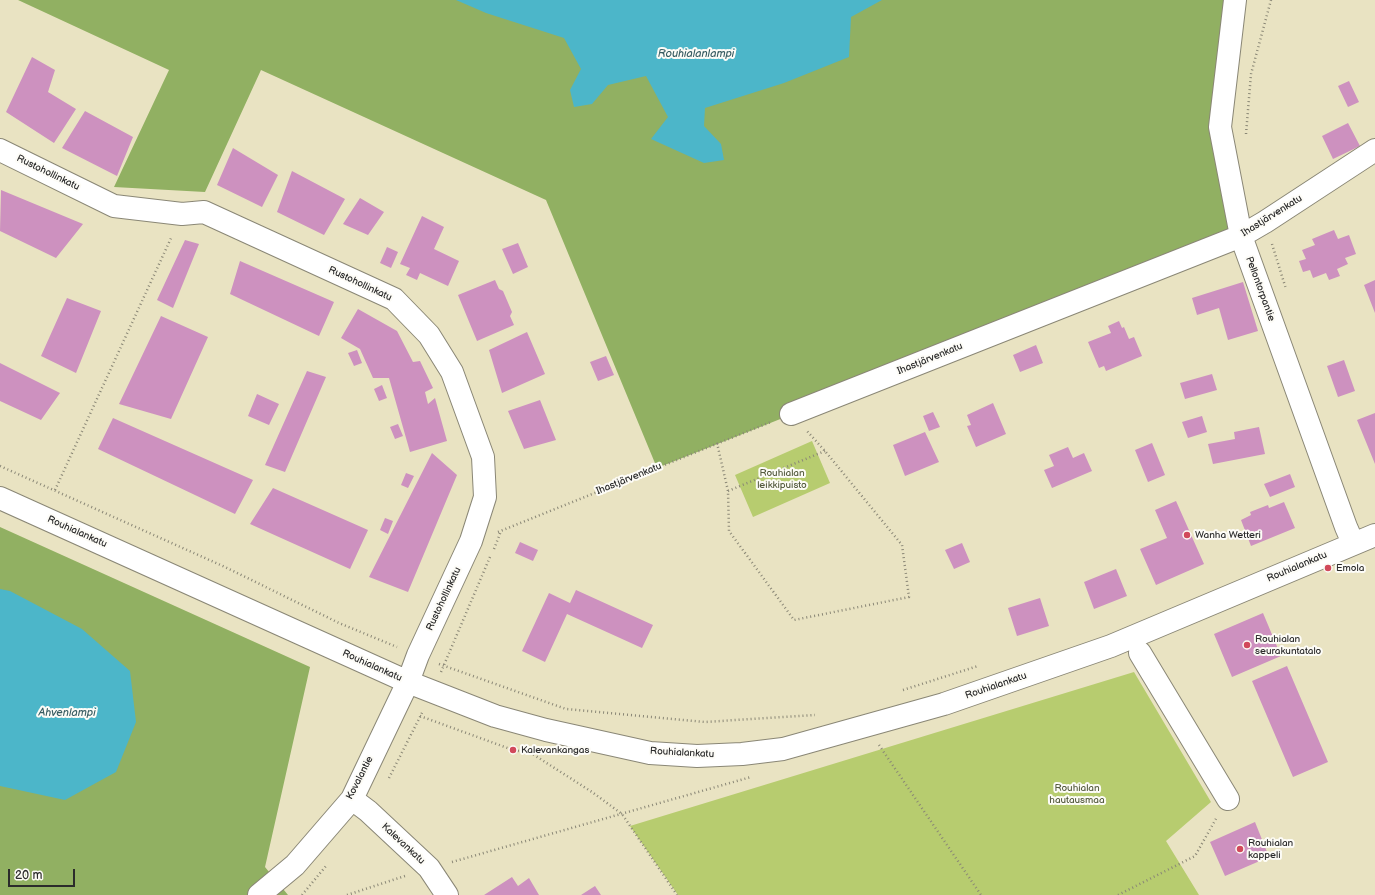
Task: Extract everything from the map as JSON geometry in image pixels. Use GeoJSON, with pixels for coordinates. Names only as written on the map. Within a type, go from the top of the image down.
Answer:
{"type":"FeatureCollection","features":[{"type":"Feature","properties":{"kind":"street","name":"Pellontorpantie"},"geometry":{"type":"LineString","coordinates":[[1235,0],[1220,127],[1241,236],[1353,544]]}},
{"type":"Feature","properties":{"kind":"street","name":"Rustohollinkatu"},"geometry":{"type":"LineString","coordinates":[[0,150],[114,206],[182,214],[204,212],[394,299],[429,335],[452,372],[483,457],[485,498],[471,541],[418,655],[408,682]]}},
{"type":"Feature","properties":{"kind":"street","name":"Ihastjärvenkatu"},"geometry":{"type":"LineString","coordinates":[[791,414],[1241,236],[1375,150]]}},
{"type":"Feature","properties":{"kind":"street","name":"Rouhialankatu"},"geometry":{"type":"LineString","coordinates":[[0,498],[408,682],[495,716],[546,730],[650,753],[697,756],[742,754],[783,749],[944,704],[1111,646],[1375,535]]}},
{"type":"Feature","properties":{"kind":"street"},"geometry":{"type":"LineString","coordinates":[[1140,653],[1228,799]]}},
{"type":"Feature","properties":{"kind":"street","name":"Kovalantie"},"geometry":{"type":"LineString","coordinates":[[259,895],[295,865],[352,799],[408,682]]}},
{"type":"Feature","properties":{"kind":"street","name":"Kalevankatu"},"geometry":{"type":"LineString","coordinates":[[352,799],[368,811],[429,868],[447,895]]}},
{"type":"Feature","properties":{"kind":"path"},"geometry":{"type":"LineString","coordinates":[[1245,139],[1251,74],[1271,0]]}},
{"type":"Feature","properties":{"kind":"path"},"geometry":{"type":"LineString","coordinates":[[55,490],[182,214]]}},
{"type":"Feature","properties":{"kind":"path"},"geometry":{"type":"LineString","coordinates":[[717,443],[728,492],[729,532],[794,620],[909,596],[902,545],[825,450],[791,414]]}},
{"type":"Feature","properties":{"kind":"path","name":"Ihastjärvenkatu"},"geometry":{"type":"LineString","coordinates":[[471,541],[501,531],[791,414]]}},
{"type":"Feature","properties":{"kind":"path"},"geometry":{"type":"LineString","coordinates":[[728,492],[825,450]]}},
{"type":"Feature","properties":{"kind":"path"},"geometry":{"type":"LineString","coordinates":[[0,466],[225,567],[339,623],[470,676],[566,709],[705,722],[816,715]]}},
{"type":"Feature","properties":{"kind":"path"},"geometry":{"type":"LineString","coordinates":[[896,692],[979,666]]}},
{"type":"Feature","properties":{"kind":"path"},"geometry":{"type":"LineString","coordinates":[[420,716],[513,750],[532,753],[592,792],[622,814],[676,895]]}},
{"type":"Feature","properties":{"kind":"path"},"geometry":{"type":"LineString","coordinates":[[876,742],[981,895]]}},
{"type":"Feature","properties":{"kind":"path"},"geometry":{"type":"LineString","coordinates":[[347,895],[429,868],[757,776]]}},
{"type":"Feature","properties":{"kind":"path"},"geometry":{"type":"LineString","coordinates":[[1118,895],[1195,856],[1228,799]]}},
{"type":"Feature","properties":{"kind":"green space"},"geometry":{"type":"Polygon","coordinates":[[[18,0],[1235,0],[1220,127],[1241,236],[657,468],[546,200],[261,70],[205,192],[114,187],[169,70],[18,0]]]}},
{"type":"Feature","properties":{"kind":"green space","name":"Rouhialan leikkipuisto"},"geometry":{"type":"Polygon","coordinates":[[[812,441],[830,483],[753,517],[735,475],[812,441]]]}},
{"type":"Feature","properties":{"kind":"green space"},"geometry":{"type":"Polygon","coordinates":[[[0,527],[310,667],[265,867],[288,895],[0,895],[0,527]]]}},
{"type":"Feature","properties":{"kind":"green space","name":"Rouhialan hautausmaa"},"geometry":{"type":"Polygon","coordinates":[[[1134,672],[1211,802],[1166,841],[1199,895],[678,895],[630,826],[1134,672]]]}},
{"type":"Feature","properties":{"kind":"water","name":"Rouhialanlampi"},"geometry":{"type":"Polygon","coordinates":[[[456,0],[882,0],[851,17],[849,57],[784,83],[705,108],[704,126],[721,144],[724,160],[704,163],[651,139],[668,117],[646,76],[608,85],[592,104],[574,107],[570,90],[581,69],[564,38],[486,13],[456,0]]]}},
{"type":"Feature","properties":{"kind":"water","name":"Ahvenlampi"},"geometry":{"type":"Polygon","coordinates":[[[0,589],[10,591],[82,629],[130,671],[136,722],[116,772],[65,800],[0,786],[0,589]]]}},
{"type":"Feature","properties":{"kind":"building"},"geometry":{"type":"Polygon","coordinates":[[[32,57],[55,70],[48,92],[76,109],[54,143],[6,112],[32,57]]]}},
{"type":"Feature","properties":{"kind":"building"},"geometry":{"type":"Polygon","coordinates":[[[1349,81],[1359,102],[1348,107],[1338,86],[1349,81]]]}},
{"type":"Feature","properties":{"kind":"building"},"geometry":{"type":"Polygon","coordinates":[[[85,111],[133,137],[117,176],[62,148],[85,111]]]}},
{"type":"Feature","properties":{"kind":"building"},"geometry":{"type":"Polygon","coordinates":[[[1348,123],[1360,146],[1333,159],[1322,136],[1348,123]]]}},
{"type":"Feature","properties":{"kind":"building"},"geometry":{"type":"Polygon","coordinates":[[[233,148],[278,175],[262,207],[217,185],[233,148]]]}},
{"type":"Feature","properties":{"kind":"building"},"geometry":{"type":"Polygon","coordinates":[[[292,171],[345,199],[324,235],[277,212],[292,171]]]}},
{"type":"Feature","properties":{"kind":"building"},"geometry":{"type":"Polygon","coordinates":[[[1,190],[83,224],[56,258],[0,231],[1,190]]]}},
{"type":"Feature","properties":{"kind":"building"},"geometry":{"type":"Polygon","coordinates":[[[360,198],[384,212],[368,235],[343,224],[360,198]]]}},
{"type":"Feature","properties":{"kind":"building"},"geometry":{"type":"Polygon","coordinates":[[[422,216],[444,227],[434,249],[459,261],[448,286],[420,273],[417,280],[406,275],[410,268],[400,264],[422,216]]]}},
{"type":"Feature","properties":{"kind":"building"},"geometry":{"type":"Polygon","coordinates":[[[1334,230],[1338,239],[1349,235],[1356,254],[1345,258],[1348,264],[1337,269],[1340,276],[1329,280],[1326,273],[1313,278],[1310,270],[1303,272],[1299,261],[1306,259],[1302,250],[1315,245],[1312,239],[1334,230]]]}},
{"type":"Feature","properties":{"kind":"building"},"geometry":{"type":"Polygon","coordinates":[[[185,240],[199,244],[173,308],[157,300],[185,240]]]}},
{"type":"Feature","properties":{"kind":"building"},"geometry":{"type":"Polygon","coordinates":[[[518,243],[528,267],[513,274],[502,249],[518,243]]]}},
{"type":"Feature","properties":{"kind":"building"},"geometry":{"type":"Polygon","coordinates":[[[387,247],[398,252],[391,268],[380,263],[387,247]]]}},
{"type":"Feature","properties":{"kind":"building"},"geometry":{"type":"Polygon","coordinates":[[[240,261],[334,302],[319,336],[230,294],[240,261]]]}},
{"type":"Feature","properties":{"kind":"building"},"geometry":{"type":"Polygon","coordinates":[[[495,280],[499,289],[503,291],[512,312],[510,316],[514,325],[477,341],[458,295],[495,280]]]}},
{"type":"Feature","properties":{"kind":"building"},"geometry":{"type":"Polygon","coordinates":[[[1375,280],[1375,313],[1364,285],[1375,280]]]}},
{"type":"Feature","properties":{"kind":"building"},"geometry":{"type":"Polygon","coordinates":[[[1243,282],[1258,331],[1228,340],[1219,308],[1197,315],[1192,298],[1243,282]]]}},
{"type":"Feature","properties":{"kind":"building"},"geometry":{"type":"Polygon","coordinates":[[[67,298],[101,311],[76,373],[41,356],[67,298]]]}},
{"type":"Feature","properties":{"kind":"building"},"geometry":{"type":"Polygon","coordinates":[[[358,309],[397,331],[413,362],[420,361],[433,388],[425,392],[428,404],[435,398],[447,441],[410,452],[389,378],[373,378],[360,349],[341,338],[358,309]]]}},
{"type":"Feature","properties":{"kind":"building"},"geometry":{"type":"Polygon","coordinates":[[[161,316],[208,337],[171,419],[119,404],[161,316]]]}},
{"type":"Feature","properties":{"kind":"building"},"geometry":{"type":"Polygon","coordinates":[[[1119,321],[1122,328],[1124,327],[1129,339],[1134,337],[1142,356],[1106,371],[1104,366],[1099,368],[1088,342],[1111,333],[1108,326],[1119,321]]]}},
{"type":"Feature","properties":{"kind":"building"},"geometry":{"type":"Polygon","coordinates":[[[527,332],[545,374],[502,393],[489,350],[527,332]]]}},
{"type":"Feature","properties":{"kind":"building"},"geometry":{"type":"Polygon","coordinates":[[[1036,345],[1043,363],[1020,372],[1013,355],[1036,345]]]}},
{"type":"Feature","properties":{"kind":"building"},"geometry":{"type":"Polygon","coordinates":[[[357,350],[362,363],[354,366],[348,353],[357,350]]]}},
{"type":"Feature","properties":{"kind":"building"},"geometry":{"type":"Polygon","coordinates":[[[606,356],[614,375],[598,381],[590,362],[606,356]]]}},
{"type":"Feature","properties":{"kind":"building"},"geometry":{"type":"Polygon","coordinates":[[[1344,360],[1355,391],[1338,397],[1327,366],[1344,360]]]}},
{"type":"Feature","properties":{"kind":"building"},"geometry":{"type":"Polygon","coordinates":[[[0,363],[60,393],[41,420],[0,401],[0,363]]]}},
{"type":"Feature","properties":{"kind":"building"},"geometry":{"type":"Polygon","coordinates":[[[307,371],[326,377],[285,472],[265,465],[307,371]]]}},
{"type":"Feature","properties":{"kind":"building"},"geometry":{"type":"Polygon","coordinates":[[[1212,374],[1217,390],[1185,399],[1180,383],[1212,374]]]}},
{"type":"Feature","properties":{"kind":"building"},"geometry":{"type":"Polygon","coordinates":[[[382,385],[387,398],[379,401],[374,389],[382,385]]]}},
{"type":"Feature","properties":{"kind":"building"},"geometry":{"type":"Polygon","coordinates":[[[257,394],[279,404],[269,425],[248,416],[257,394]]]}},
{"type":"Feature","properties":{"kind":"building"},"geometry":{"type":"Polygon","coordinates":[[[540,400],[556,440],[524,449],[508,411],[540,400]]]}},
{"type":"Feature","properties":{"kind":"building"},"geometry":{"type":"Polygon","coordinates":[[[993,403],[1006,434],[976,447],[967,426],[971,425],[967,415],[993,403]]]}},
{"type":"Feature","properties":{"kind":"building"},"geometry":{"type":"Polygon","coordinates":[[[933,412],[940,427],[929,431],[923,416],[933,412]]]}},
{"type":"Feature","properties":{"kind":"building"},"geometry":{"type":"Polygon","coordinates":[[[1375,413],[1375,464],[1357,420],[1375,413]]]}},
{"type":"Feature","properties":{"kind":"building"},"geometry":{"type":"Polygon","coordinates":[[[1202,416],[1207,432],[1188,438],[1182,422],[1202,416]]]}},
{"type":"Feature","properties":{"kind":"building"},"geometry":{"type":"Polygon","coordinates":[[[113,418],[253,480],[235,514],[98,449],[113,418]]]}},
{"type":"Feature","properties":{"kind":"building"},"geometry":{"type":"Polygon","coordinates":[[[398,424],[403,436],[395,439],[390,427],[398,424]]]}},
{"type":"Feature","properties":{"kind":"building"},"geometry":{"type":"Polygon","coordinates":[[[1259,427],[1265,454],[1213,464],[1208,444],[1235,439],[1234,432],[1259,427]]]}},
{"type":"Feature","properties":{"kind":"building"},"geometry":{"type":"Polygon","coordinates":[[[925,432],[939,462],[905,476],[893,445],[925,432]]]}},
{"type":"Feature","properties":{"kind":"building"},"geometry":{"type":"Polygon","coordinates":[[[1152,443],[1165,475],[1148,482],[1135,450],[1152,443]]]}},
{"type":"Feature","properties":{"kind":"building"},"geometry":{"type":"Polygon","coordinates":[[[1068,447],[1073,458],[1084,453],[1092,471],[1052,488],[1044,470],[1054,466],[1049,455],[1068,447]]]}},
{"type":"Feature","properties":{"kind":"building"},"geometry":{"type":"Polygon","coordinates":[[[432,453],[457,475],[408,592],[369,577],[432,453]]]}},
{"type":"Feature","properties":{"kind":"building"},"geometry":{"type":"Polygon","coordinates":[[[406,473],[414,476],[408,488],[401,485],[406,473]]]}},
{"type":"Feature","properties":{"kind":"building"},"geometry":{"type":"Polygon","coordinates":[[[1290,474],[1295,487],[1270,497],[1264,484],[1290,474]]]}},
{"type":"Feature","properties":{"kind":"building"},"geometry":{"type":"Polygon","coordinates":[[[273,488],[368,530],[350,569],[250,524],[273,488]]]}},
{"type":"Feature","properties":{"kind":"building"},"geometry":{"type":"Polygon","coordinates":[[[1176,501],[1204,564],[1156,585],[1140,549],[1167,538],[1155,510],[1176,501]]]}},
{"type":"Feature","properties":{"kind":"building"},"geometry":{"type":"Polygon","coordinates":[[[1284,502],[1295,528],[1251,546],[1241,520],[1251,515],[1250,512],[1268,505],[1269,508],[1284,502]]]}},
{"type":"Feature","properties":{"kind":"building"},"geometry":{"type":"Polygon","coordinates":[[[385,518],[393,521],[388,534],[380,530],[385,518]]]}},
{"type":"Feature","properties":{"kind":"building"},"geometry":{"type":"Polygon","coordinates":[[[520,542],[538,550],[533,561],[515,553],[520,542]]]}},
{"type":"Feature","properties":{"kind":"building"},"geometry":{"type":"Polygon","coordinates":[[[962,543],[970,562],[954,569],[945,550],[962,543]]]}},
{"type":"Feature","properties":{"kind":"building"},"geometry":{"type":"Polygon","coordinates":[[[1116,569],[1127,596],[1094,609],[1084,582],[1116,569]]]}},
{"type":"Feature","properties":{"kind":"building"},"geometry":{"type":"Polygon","coordinates":[[[576,590],[653,625],[642,648],[567,614],[545,662],[522,651],[549,593],[570,603],[576,590]]]}},
{"type":"Feature","properties":{"kind":"building"},"geometry":{"type":"Polygon","coordinates":[[[1040,598],[1049,626],[1017,636],[1008,608],[1040,598]]]}},
{"type":"Feature","properties":{"kind":"building","name":"Rouhialan seurakuntatalo"},"geometry":{"type":"Polygon","coordinates":[[[1263,613],[1281,656],[1232,677],[1214,634],[1263,613]]]}},
{"type":"Feature","properties":{"kind":"building"},"geometry":{"type":"Polygon","coordinates":[[[1287,666],[1328,762],[1293,777],[1252,681],[1287,666]]]}},
{"type":"Feature","properties":{"kind":"building","name":"Rouhialan kappeli"},"geometry":{"type":"Polygon","coordinates":[[[1255,822],[1269,857],[1225,876],[1210,842],[1255,822]]]}},
{"type":"Feature","properties":{"kind":"building"},"geometry":{"type":"Polygon","coordinates":[[[512,877],[518,886],[529,878],[539,895],[484,895],[512,877]]]}},
{"type":"Feature","properties":{"kind":"building"},"geometry":{"type":"Polygon","coordinates":[[[595,886],[601,895],[581,895],[595,886]]]}},
{"type":"Feature","properties":{"kind":"place","name":"Wanha Wetteri"},"geometry":{"type":"Point","coordinates":[1187,535]}},
{"type":"Feature","properties":{"kind":"place","name":"Emola"},"geometry":{"type":"Point","coordinates":[1328,568]}},
{"type":"Feature","properties":{"kind":"place","name":"Rouhialan seurakuntatalo"},"geometry":{"type":"Point","coordinates":[1247,645]}},
{"type":"Feature","properties":{"kind":"place","name":"Kalevankangas"},"geometry":{"type":"Point","coordinates":[513,750]}},
{"type":"Feature","properties":{"kind":"place","name":"Rouhialan kappeli"},"geometry":{"type":"Point","coordinates":[1240,849]}}]}
